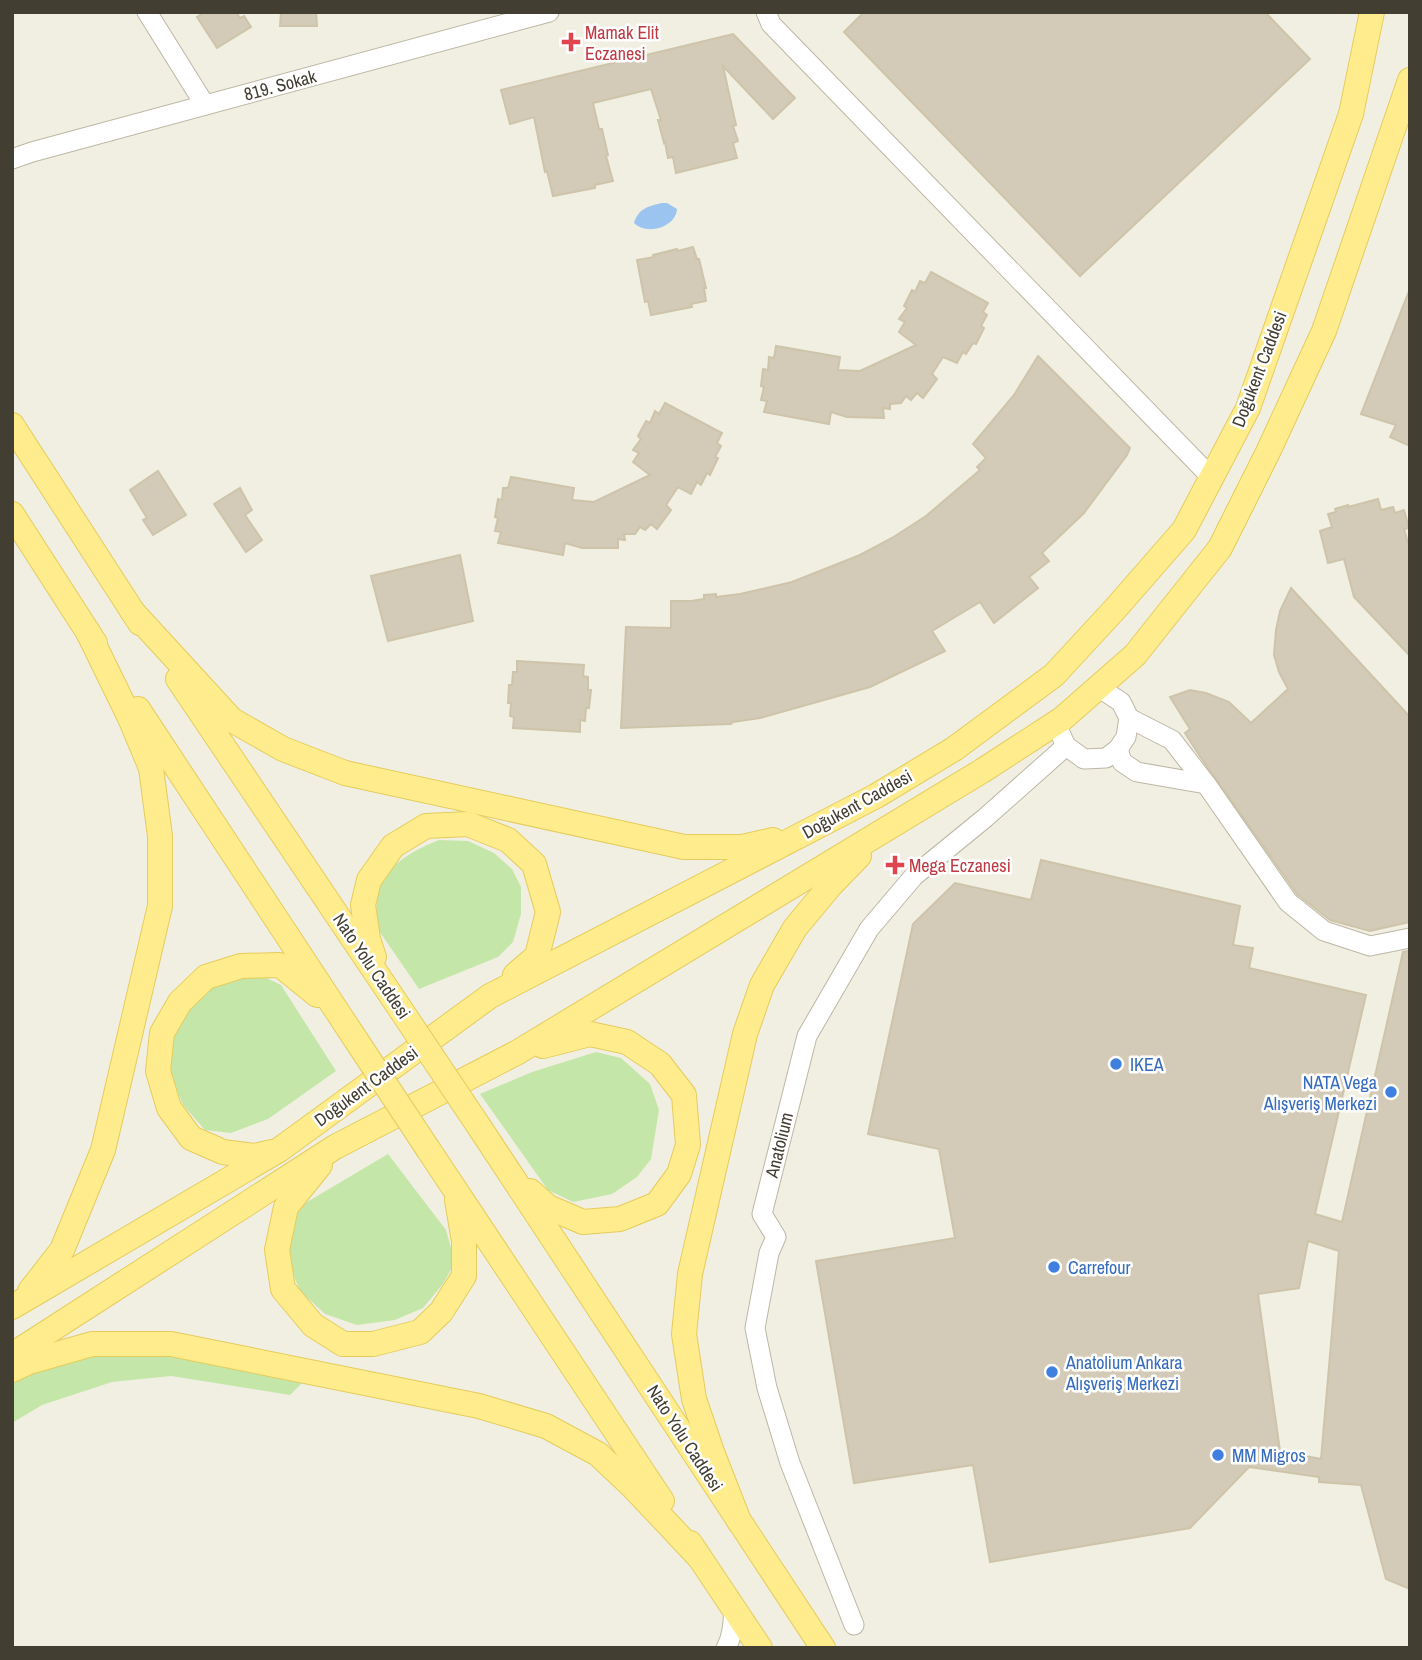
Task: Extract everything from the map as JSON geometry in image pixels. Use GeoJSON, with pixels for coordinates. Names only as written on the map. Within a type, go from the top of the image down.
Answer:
{"type":"FeatureCollection","features":[{"type":"Feature","properties":{"kind":"main road","name":"Doğukent Caddesi"},"geometry":{"type":"LineString","coordinates":[[12,1305],[279,1150],[490,996],[876,796],[954,749],[1054,675],[1184,530],[1248,408],[1352,114],[1372,12]]}},
{"type":"Feature","properties":{"kind":"main road","name":"Doğukent Caddesi"},"geometry":{"type":"LineString","coordinates":[[12,1355],[335,1147],[519,1052],[982,771],[1055,723],[1135,655],[1220,548],[1268,452],[1324,331],[1410,80]]}},
{"type":"Feature","properties":{"kind":"main road","name":"Nato Yolu Caddesi"},"geometry":{"type":"LineString","coordinates":[[12,425],[132,611],[511,1174],[823,1648]]}},
{"type":"Feature","properties":{"kind":"main road"},"geometry":{"type":"LineString","coordinates":[[12,514],[335,1010],[760,1648]]}},
{"type":"Feature","properties":{"kind":"main road"},"geometry":{"type":"LineString","coordinates":[[132,611],[232,720],[284,749],[345,773],[684,847],[742,847],[795,836],[876,796]]}},
{"type":"Feature","properties":{"kind":"main road"},"geometry":{"type":"LineString","coordinates":[[12,1305],[31,1290],[62,1250],[103,1150],[160,906],[160,836],[150,768],[130,718],[88,632]]}},
{"type":"Feature","properties":{"kind":"main road"},"geometry":{"type":"LineString","coordinates":[[382,981],[368,939],[363,905],[369,880],[393,846],[426,825],[468,824],[508,839],[534,864],[548,912],[537,956],[490,996]]}},
{"type":"Feature","properties":{"kind":"main road"},"geometry":{"type":"LineString","coordinates":[[739,1521],[694,1399],[684,1335],[690,1274],[745,1034],[762,985],[795,928],[830,886],[884,830]]}},
{"type":"Feature","properties":{"kind":"main road"},"geometry":{"type":"LineString","coordinates":[[279,1150],[254,1156],[223,1152],[191,1138],[169,1108],[158,1071],[162,1032],[180,1002],[206,978],[241,966],[280,965],[335,1010]]}},
{"type":"Feature","properties":{"kind":"main road"},"geometry":{"type":"LineString","coordinates":[[511,1174],[548,1207],[583,1222],[620,1219],[657,1204],[679,1174],[688,1145],[684,1095],[660,1064],[627,1042],[590,1034],[519,1052]]}},
{"type":"Feature","properties":{"kind":"main road"},"geometry":{"type":"LineString","coordinates":[[335,1147],[286,1207],[278,1250],[283,1289],[313,1325],[343,1344],[373,1344],[420,1332],[442,1312],[464,1276],[464,1241],[456,1192]]}},
{"type":"Feature","properties":{"kind":"main road"},"geometry":{"type":"LineString","coordinates":[[12,1370],[29,1362],[92,1344],[171,1344],[479,1406],[546,1426],[598,1454],[699,1557]]}},
{"type":"Feature","properties":{"kind":"street"},"geometry":{"type":"LineString","coordinates":[[147,12],[205,105]]}},
{"type":"Feature","properties":{"kind":"street","name":"819. Sokak"},"geometry":{"type":"LineString","coordinates":[[12,159],[549,12]]}},
{"type":"Feature","properties":{"kind":"street"},"geometry":{"type":"LineString","coordinates":[[766,12],[771,24],[1211,477]]}},
{"type":"Feature","properties":{"kind":"street"},"geometry":{"type":"LineString","coordinates":[[1055,723],[1066,746],[1084,759],[1105,758],[1118,749],[1126,737],[1129,718],[1121,702],[1098,687]]}},
{"type":"Feature","properties":{"kind":"street"},"geometry":{"type":"LineString","coordinates":[[1129,718],[1172,740],[1288,902],[1324,931],[1370,947],[1410,938]]}},
{"type":"Feature","properties":{"kind":"street","name":"Anatolium"},"geometry":{"type":"LineString","coordinates":[[854,1625],[790,1463],[766,1388],[755,1328],[769,1253],[776,1237],[762,1214],[807,1036],[869,929],[914,876],[1066,746]]}},
{"type":"Feature","properties":{"kind":"street"},"geometry":{"type":"LineString","coordinates":[[1118,749],[1122,762],[1137,772],[1206,785]]}},
{"type":"Feature","properties":{"kind":"street"},"geometry":{"type":"LineString","coordinates":[[726,1648],[734,1608]]}},
{"type":"Feature","properties":{"kind":"green space"},"geometry":{"type":"Polygon","coordinates":[[[439,840],[468,841],[494,853],[512,869],[521,887],[521,914],[513,942],[498,957],[419,989],[375,925],[377,902],[382,882],[393,867],[414,851],[439,840]]]}},
{"type":"Feature","properties":{"kind":"green space"},"geometry":{"type":"Polygon","coordinates":[[[256,973],[281,985],[336,1071],[268,1119],[231,1133],[205,1130],[183,1105],[167,1067],[169,1041],[182,1015],[212,984],[256,973]]]}},
{"type":"Feature","properties":{"kind":"green space"},"geometry":{"type":"Polygon","coordinates":[[[596,1052],[621,1058],[650,1084],[659,1110],[651,1159],[637,1177],[612,1194],[573,1202],[548,1190],[480,1094],[532,1072],[596,1052]]]}},
{"type":"Feature","properties":{"kind":"green space"},"geometry":{"type":"Polygon","coordinates":[[[388,1154],[446,1230],[455,1262],[443,1284],[423,1308],[395,1320],[357,1325],[325,1314],[300,1291],[288,1262],[291,1226],[302,1205],[388,1154]]]}},
{"type":"Feature","properties":{"kind":"green space"},"geometry":{"type":"Polygon","coordinates":[[[92,1344],[313,1372],[290,1395],[171,1376],[112,1382],[42,1405],[12,1423],[12,1370],[92,1344]]]}},
{"type":"Feature","properties":{"kind":"water"},"geometry":{"type":"Polygon","coordinates":[[[662,203],[677,209],[672,221],[653,229],[646,229],[634,223],[644,209],[662,203]]]}},
{"type":"Feature","properties":{"kind":"building"},"geometry":{"type":"Polygon","coordinates":[[[205,12],[236,12],[240,18],[244,16],[251,27],[217,48],[197,17],[205,12]]]}},
{"type":"Feature","properties":{"kind":"building"},"geometry":{"type":"Polygon","coordinates":[[[281,12],[316,12],[317,26],[280,26],[281,12]]]}},
{"type":"Feature","properties":{"kind":"building"},"geometry":{"type":"Polygon","coordinates":[[[864,12],[1265,12],[1310,59],[1080,276],[844,32],[864,12]]]}},
{"type":"Feature","properties":{"kind":"building"},"geometry":{"type":"Polygon","coordinates":[[[733,34],[795,98],[773,119],[723,66],[736,125],[733,126],[738,141],[733,143],[737,158],[676,173],[673,157],[668,158],[658,120],[661,120],[651,89],[593,103],[599,129],[602,129],[613,181],[595,185],[595,188],[553,196],[547,171],[545,172],[534,117],[510,124],[501,90],[733,34]]]}},
{"type":"Feature","properties":{"kind":"building"},"geometry":{"type":"Polygon","coordinates":[[[693,247],[706,288],[706,301],[691,304],[692,307],[651,315],[648,301],[645,302],[637,260],[693,247]]]}},
{"type":"Feature","properties":{"kind":"building"},"geometry":{"type":"Polygon","coordinates":[[[931,272],[988,303],[983,312],[987,315],[981,326],[984,328],[976,344],[973,343],[966,354],[963,352],[957,363],[943,357],[932,374],[937,379],[923,398],[917,393],[911,400],[906,396],[901,403],[890,404],[890,409],[883,408],[884,418],[847,417],[831,412],[829,424],[764,412],[767,401],[761,400],[764,387],[761,386],[763,369],[768,370],[769,357],[774,358],[776,346],[840,357],[838,370],[860,371],[916,345],[899,332],[905,322],[899,319],[907,308],[904,306],[912,290],[915,292],[920,281],[925,283],[931,272]]]}},
{"type":"Feature","properties":{"kind":"building"},"geometry":{"type":"Polygon","coordinates":[[[1409,291],[1410,446],[1390,437],[1396,425],[1361,414],[1409,291]]]}},
{"type":"Feature","properties":{"kind":"building"},"geometry":{"type":"Polygon","coordinates":[[[1038,356],[1130,448],[1084,513],[1042,553],[1049,561],[1029,577],[1038,588],[994,623],[980,602],[932,631],[945,651],[870,687],[731,724],[621,728],[626,627],[671,628],[671,601],[704,599],[704,595],[716,594],[716,597],[740,594],[792,582],[860,555],[926,516],[980,470],[977,467],[986,458],[973,444],[1014,395],[1038,356]]]}},
{"type":"Feature","properties":{"kind":"building"},"geometry":{"type":"Polygon","coordinates":[[[665,403],[722,433],[717,443],[721,446],[715,457],[718,458],[710,475],[707,473],[701,485],[697,482],[691,494],[678,487],[666,505],[671,510],[657,529],[651,524],[645,530],[640,527],[635,534],[624,534],[625,540],[618,539],[618,548],[582,548],[565,543],[563,555],[498,543],[501,532],[495,531],[498,518],[495,517],[498,499],[502,500],[503,488],[508,488],[511,477],[574,488],[572,500],[594,502],[650,475],[633,462],[639,453],[633,450],[641,439],[638,436],[646,421],[650,423],[655,411],[659,414],[665,403]]]}},
{"type":"Feature","properties":{"kind":"building"},"geometry":{"type":"Polygon","coordinates":[[[158,471],[186,515],[153,535],[143,520],[147,518],[130,490],[158,471]]]}},
{"type":"Feature","properties":{"kind":"building"},"geometry":{"type":"Polygon","coordinates":[[[240,488],[252,510],[245,515],[262,540],[246,552],[214,504],[240,488]]]}},
{"type":"Feature","properties":{"kind":"building"},"geometry":{"type":"Polygon","coordinates":[[[1378,499],[1381,510],[1393,507],[1395,513],[1404,510],[1409,528],[1404,529],[1410,550],[1410,656],[1354,597],[1344,559],[1328,563],[1320,531],[1332,527],[1328,514],[1336,512],[1335,509],[1378,499]]]}},
{"type":"Feature","properties":{"kind":"building"},"geometry":{"type":"Polygon","coordinates":[[[460,555],[473,621],[388,641],[371,576],[460,555]]]}},
{"type":"Feature","properties":{"kind":"building"},"geometry":{"type":"Polygon","coordinates":[[[1291,588],[1410,717],[1410,922],[1370,931],[1330,920],[1297,894],[1199,755],[1185,733],[1190,729],[1170,697],[1190,690],[1206,693],[1229,702],[1251,723],[1288,689],[1274,655],[1280,611],[1291,588]]]}},
{"type":"Feature","properties":{"kind":"building"},"geometry":{"type":"Polygon","coordinates":[[[517,661],[584,665],[583,676],[588,677],[588,690],[591,690],[585,721],[580,720],[580,732],[513,728],[514,717],[510,716],[511,703],[508,703],[509,685],[512,685],[513,672],[517,672],[517,661]]]}},
{"type":"Feature","properties":{"kind":"building"},"geometry":{"type":"Polygon","coordinates":[[[1041,860],[1240,906],[1233,945],[1253,948],[1249,968],[1366,995],[1315,1214],[1342,1222],[1403,952],[1410,951],[1410,1589],[1386,1579],[1361,1485],[1319,1482],[1319,1477],[1249,1467],[1190,1528],[990,1562],[973,1465],[854,1483],[816,1261],[955,1238],[939,1149],[868,1134],[913,924],[955,883],[1031,900],[1041,860]],[[1308,1241],[1299,1288],[1258,1294],[1280,1451],[1321,1459],[1339,1251],[1308,1241]]]}},
{"type":"Feature","properties":{"kind":"place","name":"Mamak Elit Eczanesi"},"geometry":{"type":"Point","coordinates":[571,42]}},
{"type":"Feature","properties":{"kind":"place","name":"Mega Eczanesi"},"geometry":{"type":"Point","coordinates":[895,865]}},
{"type":"Feature","properties":{"kind":"place","name":"IKEA"},"geometry":{"type":"Point","coordinates":[1116,1064]}},
{"type":"Feature","properties":{"kind":"place","name":"NATA Vega Alışveriş Merkezi"},"geometry":{"type":"Point","coordinates":[1391,1092]}},
{"type":"Feature","properties":{"kind":"place","name":"Carrefour"},"geometry":{"type":"Point","coordinates":[1054,1267]}},
{"type":"Feature","properties":{"kind":"place","name":"Anatolium Ankara Alışveriş Merkezi"},"geometry":{"type":"Point","coordinates":[1052,1372]}},
{"type":"Feature","properties":{"kind":"place","name":"MM Migros"},"geometry":{"type":"Point","coordinates":[1218,1455]}}]}
